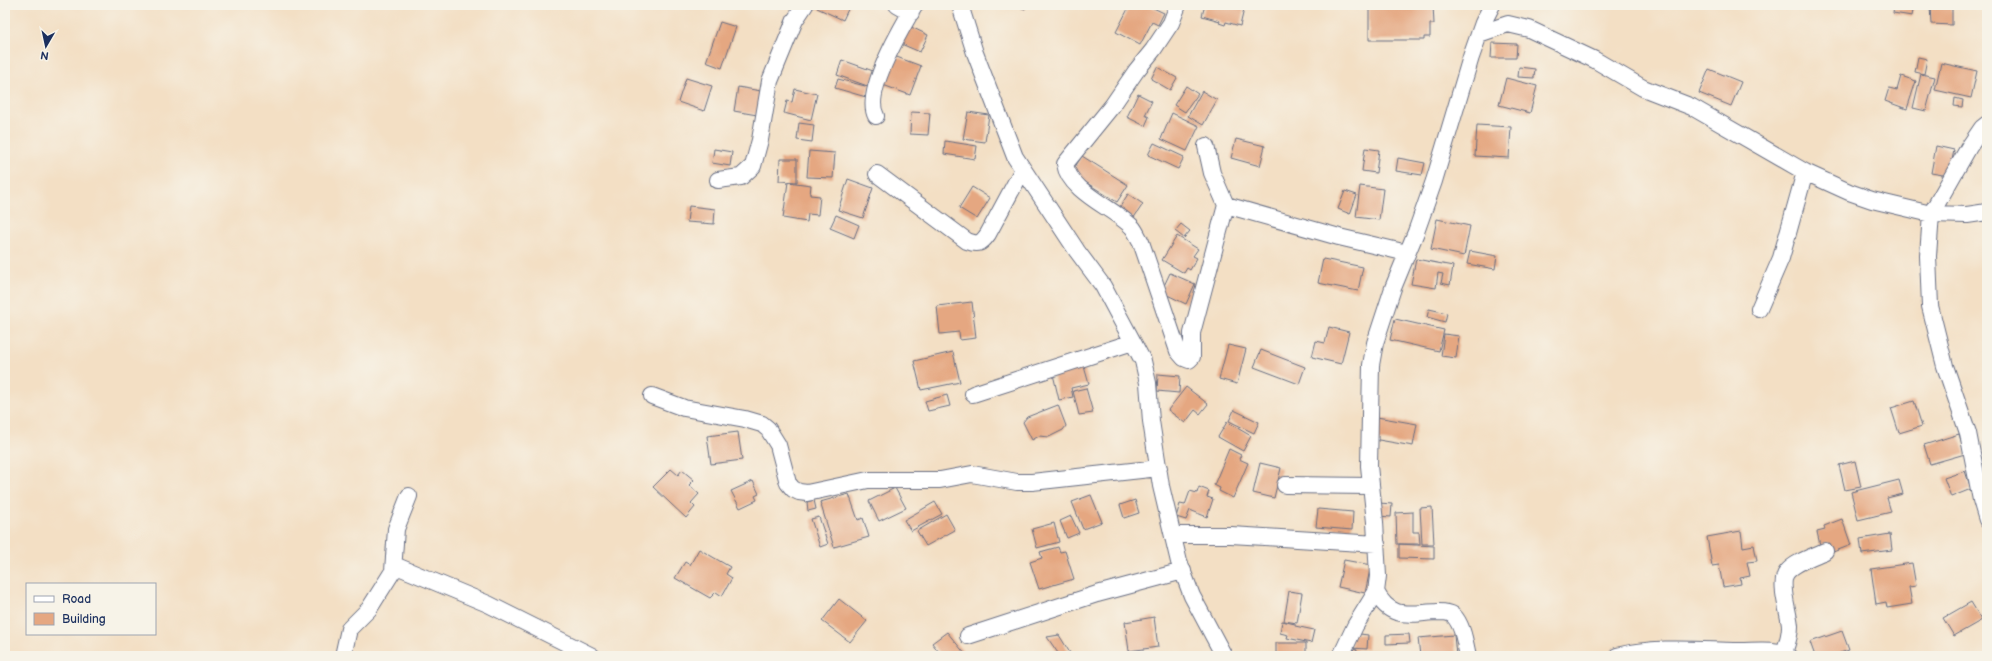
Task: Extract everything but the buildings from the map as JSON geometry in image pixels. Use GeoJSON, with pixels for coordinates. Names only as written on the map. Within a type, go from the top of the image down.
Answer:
{"type":"FeatureCollection","features":[{"type":"Feature","properties":{"kind":"street"},"geometry":{"type":"LineString","coordinates":[[718,180],[741,177],[752,166],[760,140],[770,81],[795,20],[805,5]]}},
{"type":"Feature","properties":{"kind":"street"},"geometry":{"type":"LineString","coordinates":[[876,116],[872,110],[872,100],[892,44],[913,9],[897,5]]}},
{"type":"Feature","properties":{"kind":"street"},"geometry":{"type":"LineString","coordinates":[[960,5],[975,53],[1015,157],[1077,251],[1103,286],[1133,342],[1147,372],[1151,421],[1158,468],[1173,535],[1192,596],[1224,656]]}},
{"type":"Feature","properties":{"kind":"street"},"geometry":{"type":"LineString","coordinates":[[1178,5],[1171,23],[1153,50],[1103,118],[1066,164],[1066,172],[1083,190],[1133,228],[1141,242],[1178,351],[1184,358],[1189,360],[1192,357],[1192,333],[1226,205],[1212,174],[1206,146]]}},
{"type":"Feature","properties":{"kind":"street"},"geometry":{"type":"LineString","coordinates":[[1341,656],[1354,626],[1376,592],[1378,576],[1377,544],[1369,466],[1371,365],[1380,325],[1434,181],[1479,34],[1492,5]]}},
{"type":"Feature","properties":{"kind":"street"},"geometry":{"type":"LineString","coordinates":[[1479,34],[1508,24],[1529,29],[1595,60],[1643,88],[1699,111],[1805,172],[1849,192],[1872,200],[1931,214],[1968,215],[1987,212]]}},
{"type":"Feature","properties":{"kind":"street"},"geometry":{"type":"LineString","coordinates":[[1987,124],[1982,128],[1969,147],[1931,214],[1928,256],[1930,306],[1945,366],[1968,433],[1981,500],[1987,520]]}},
{"type":"Feature","properties":{"kind":"street"},"geometry":{"type":"LineString","coordinates":[[876,174],[966,241],[976,244],[982,243],[988,234],[1023,169]]}},
{"type":"Feature","properties":{"kind":"street"},"geometry":{"type":"LineString","coordinates":[[1759,309],[1781,258],[1805,172]]}},
{"type":"Feature","properties":{"kind":"street"},"geometry":{"type":"LineString","coordinates":[[1226,205],[1339,237],[1407,253]]}},
{"type":"Feature","properties":{"kind":"street"},"geometry":{"type":"LineString","coordinates":[[972,394],[1133,342]]}},
{"type":"Feature","properties":{"kind":"street"},"geometry":{"type":"LineString","coordinates":[[652,396],[684,408],[745,419],[762,424],[768,429],[778,445],[788,483],[793,489],[807,493],[868,480],[919,478],[940,480],[972,474],[1017,482],[1032,482],[1158,468]]}},
{"type":"Feature","properties":{"kind":"street"},"geometry":{"type":"LineString","coordinates":[[1285,485],[1371,486]]}},
{"type":"Feature","properties":{"kind":"street"},"geometry":{"type":"LineString","coordinates":[[393,571],[396,529],[409,496]]}},
{"type":"Feature","properties":{"kind":"street"},"geometry":{"type":"LineString","coordinates":[[1173,535],[1231,535],[1377,544]]}},
{"type":"Feature","properties":{"kind":"street"},"geometry":{"type":"LineString","coordinates":[[1617,656],[1663,649],[1736,651],[1770,650],[1786,655],[1790,626],[1783,582],[1787,572],[1795,565],[1825,551]]}},
{"type":"Feature","properties":{"kind":"street"},"geometry":{"type":"LineString","coordinates":[[343,656],[349,629],[369,609],[393,571],[399,567],[488,604],[592,656]]}},
{"type":"Feature","properties":{"kind":"street"},"geometry":{"type":"LineString","coordinates":[[968,636],[1097,594],[1183,571]]}},
{"type":"Feature","properties":{"kind":"street"},"geometry":{"type":"LineString","coordinates":[[1376,592],[1382,604],[1394,612],[1408,614],[1446,612],[1452,614],[1461,630],[1468,656]]}}]}
